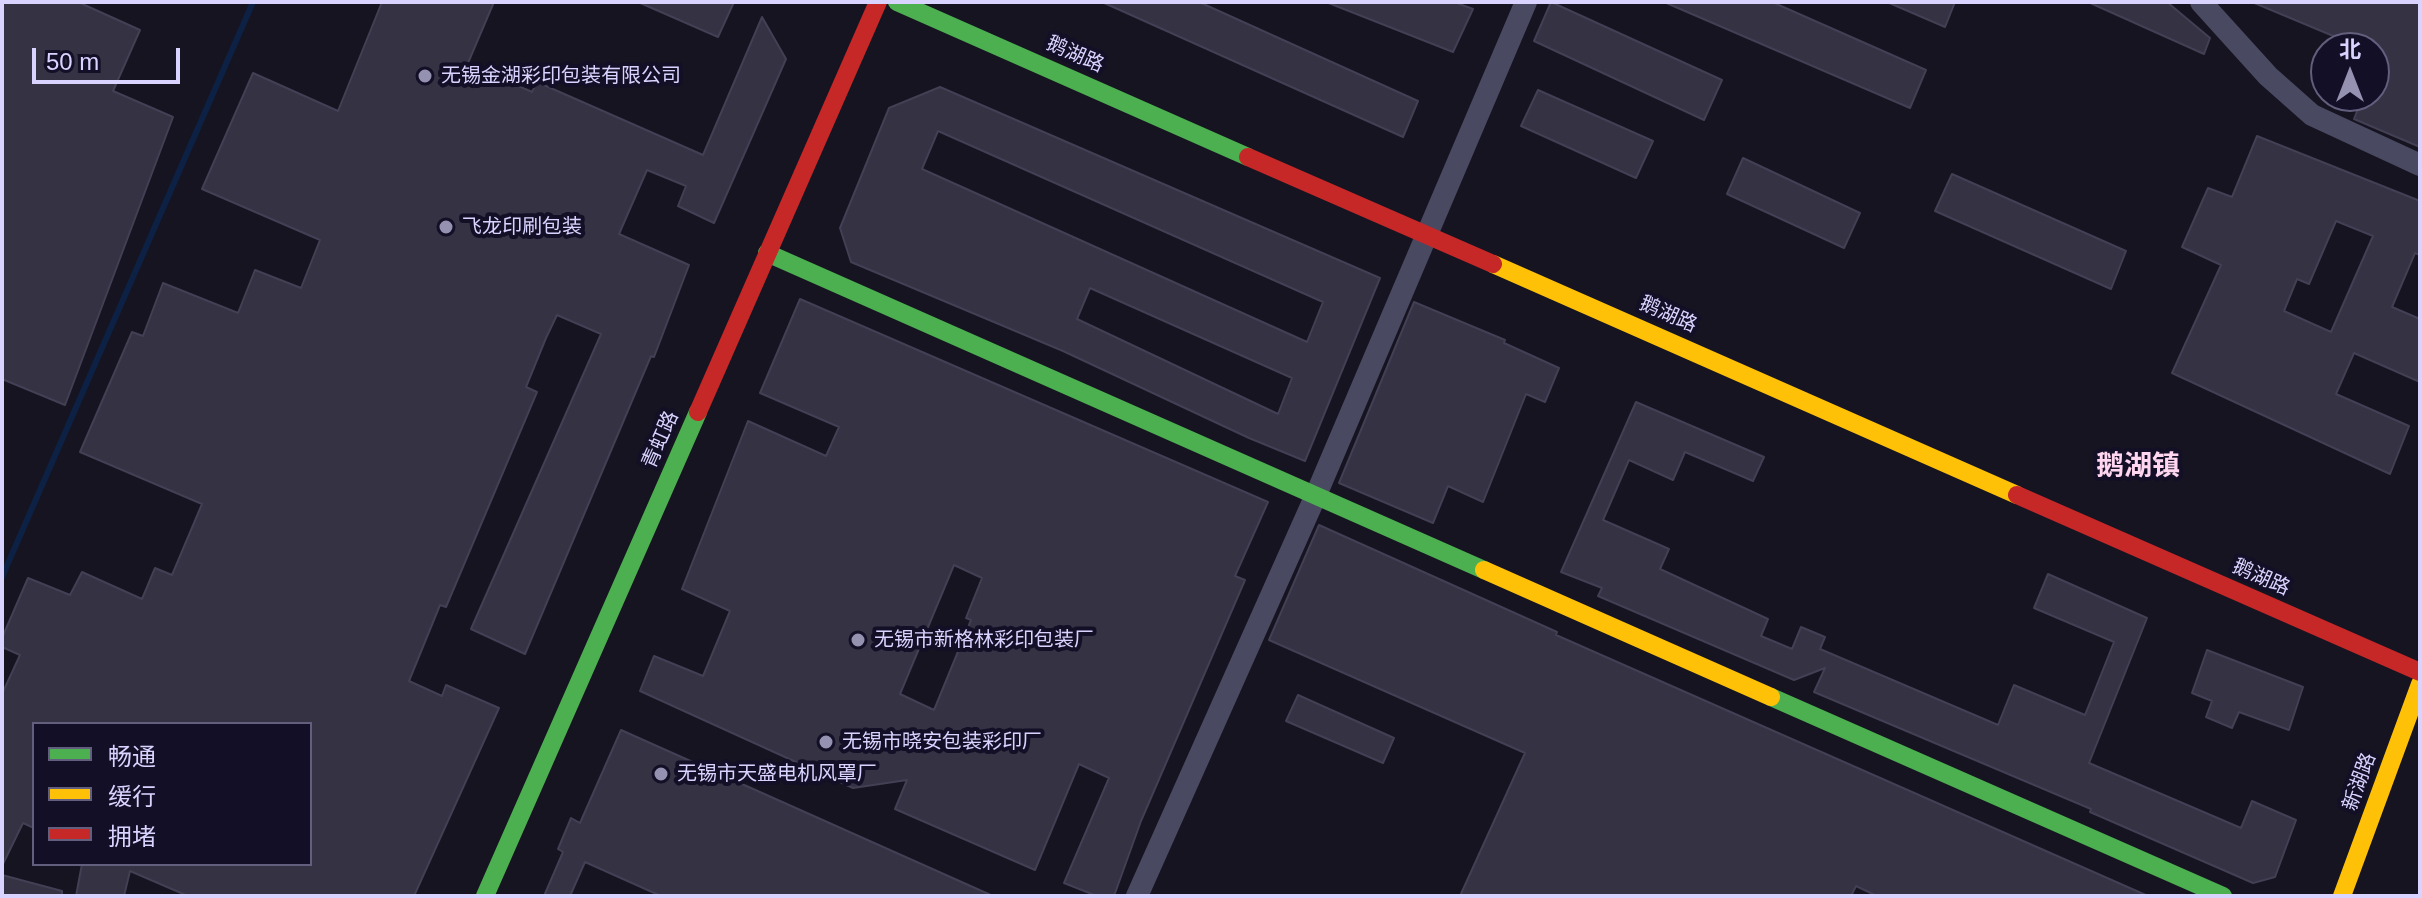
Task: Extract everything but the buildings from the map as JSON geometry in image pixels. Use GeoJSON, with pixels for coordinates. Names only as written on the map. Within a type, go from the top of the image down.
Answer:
{"type":"FeatureCollection","features":[{"type":"Feature","properties":{"kind":"street","name":"青虹路"},"geometry":{"type":"LineString","coordinates":[[485,896],[878,2]]}},
{"type":"Feature","properties":{"kind":"street","name":"鹅湖路"},"geometry":{"type":"LineString","coordinates":[[897,2],[2420,672]]}},
{"type":"Feature","properties":{"kind":"street"},"geometry":{"type":"LineString","coordinates":[[1137,896],[1316,495],[1526,2]]}},
{"type":"Feature","properties":{"kind":"street"},"geometry":{"type":"LineString","coordinates":[[2201,2],[2268,76],[2312,115],[2420,165]]}},
{"type":"Feature","properties":{"kind":"street"},"geometry":{"type":"LineString","coordinates":[[767,253],[2223,896]]}},
{"type":"Feature","properties":{"kind":"street","name":"新湖路"},"geometry":{"type":"LineString","coordinates":[[2342,896],[2420,684]]}},
{"type":"Feature","properties":{"kind":"waterway"},"geometry":{"type":"LineString","coordinates":[[2,577],[253,2]]}},
{"type":"Feature","properties":{"kind":"traffic: fast"},"geometry":{"type":"LineString","coordinates":[[897,2],[1248,157]]}},
{"type":"Feature","properties":{"kind":"traffic: fast"},"geometry":{"type":"LineString","coordinates":[[767,253],[1484,570]]}},
{"type":"Feature","properties":{"kind":"traffic: fast"},"geometry":{"type":"LineString","coordinates":[[485,896],[698,412]]}},
{"type":"Feature","properties":{"kind":"traffic: fast"},"geometry":{"type":"LineString","coordinates":[[1771,697],[2223,896]]}},
{"type":"Feature","properties":{"kind":"traffic: slow"},"geometry":{"type":"LineString","coordinates":[[1493,264],[2017,495]]}},
{"type":"Feature","properties":{"kind":"traffic: slow"},"geometry":{"type":"LineString","coordinates":[[1484,570],[1771,697]]}},
{"type":"Feature","properties":{"kind":"traffic: slow"},"geometry":{"type":"LineString","coordinates":[[2342,896],[2420,684]]}},
{"type":"Feature","properties":{"kind":"traffic: jam"},"geometry":{"type":"LineString","coordinates":[[698,412],[878,2]]}},
{"type":"Feature","properties":{"kind":"traffic: jam"},"geometry":{"type":"LineString","coordinates":[[1248,157],[1493,264]]}},
{"type":"Feature","properties":{"kind":"traffic: jam"},"geometry":{"type":"LineString","coordinates":[[2017,495],[2420,672]]}},
{"type":"Feature","properties":{"kind":"place","name":"无锡金湖彩印包装有限公司"},"geometry":{"type":"Point","coordinates":[425,76]}},
{"type":"Feature","properties":{"kind":"place","name":"飞龙印刷包装"},"geometry":{"type":"Point","coordinates":[446,227]}},
{"type":"Feature","properties":{"kind":"place","name":"无锡市新格林彩印包装厂"},"geometry":{"type":"Point","coordinates":[858,640]}},
{"type":"Feature","properties":{"kind":"place","name":"无锡市晓安包装彩印厂"},"geometry":{"type":"Point","coordinates":[826,742]}},
{"type":"Feature","properties":{"kind":"place","name":"无锡市天盛电机风罩厂"},"geometry":{"type":"Point","coordinates":[661,774]}},
{"type":"Feature","properties":{"kind":"district","name":"鹅湖镇"},"geometry":{"type":"Point","coordinates":[2138,467]}}]}
